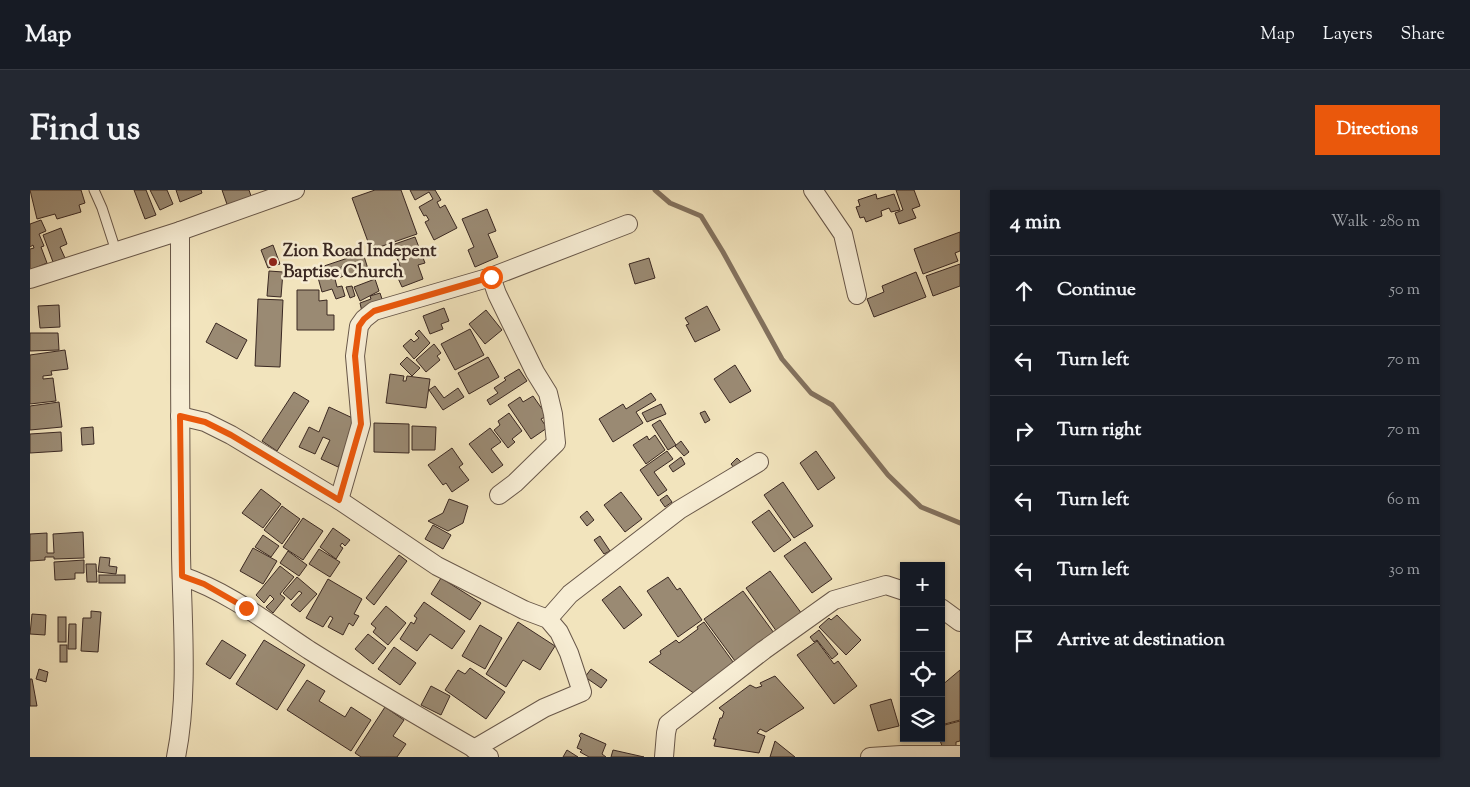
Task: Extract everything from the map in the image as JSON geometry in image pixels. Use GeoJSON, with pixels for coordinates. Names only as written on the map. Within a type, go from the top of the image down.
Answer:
{"type":"FeatureCollection","features":[{"type":"Feature","properties":{"kind":"street"},"geometry":{"type":"LineString","coordinates":[[30,279],[180,231],[295,190]]}},
{"type":"Feature","properties":{"kind":"street"},"geometry":{"type":"LineString","coordinates":[[813,190],[843,234],[857,295]]}},
{"type":"Feature","properties":{"kind":"street"},"geometry":{"type":"LineString","coordinates":[[339,500],[361,424],[355,356],[359,326],[364,319],[374,311],[491,277],[628,224]]}},
{"type":"Feature","properties":{"kind":"street"},"geometry":{"type":"LineString","coordinates":[[176,757],[182,709],[183,649],[180,231]]}},
{"type":"Feature","properties":{"kind":"street"},"geometry":{"type":"LineString","coordinates":[[491,277],[497,294],[535,372],[548,394],[553,414],[556,443],[515,483],[499,495]]}},
{"type":"Feature","properties":{"kind":"street"},"geometry":{"type":"LineString","coordinates":[[180,416],[205,422],[231,435],[339,500],[438,566],[524,610],[548,619],[559,632],[582,692],[544,708],[481,753],[358,680],[246,608],[204,584],[182,576]]}},
{"type":"Feature","properties":{"kind":"street"},"geometry":{"type":"LineString","coordinates":[[548,619],[570,594],[678,510],[759,462]]}},
{"type":"Feature","properties":{"kind":"street"},"geometry":{"type":"LineString","coordinates":[[664,757],[668,724],[764,650],[834,600],[886,585],[900,590]]}},
{"type":"Feature","properties":{"kind":"street"},"geometry":{"type":"LineString","coordinates":[[945,611],[960,622]]}},
{"type":"Feature","properties":{"kind":"street"},"geometry":{"type":"LineString","coordinates":[[870,757],[960,755]]}},
{"type":"Feature","properties":{"kind":"lane"},"geometry":{"type":"LineString","coordinates":[[94,190],[116,251]]}},
{"type":"Feature","properties":{"kind":"building"},"geometry":{"type":"Polygon","coordinates":[[[30,190],[81,190],[85,203],[79,205],[81,212],[57,219],[55,214],[37,219],[30,190]]]}},
{"type":"Feature","properties":{"kind":"building"},"geometry":{"type":"Polygon","coordinates":[[[134,190],[146,190],[156,215],[145,219],[134,190]]]}},
{"type":"Feature","properties":{"kind":"building"},"geometry":{"type":"Polygon","coordinates":[[[150,190],[167,190],[173,204],[160,210],[150,190]]]}},
{"type":"Feature","properties":{"kind":"building"},"geometry":{"type":"Polygon","coordinates":[[[176,190],[201,190],[202,193],[180,202],[176,190]]]}},
{"type":"Feature","properties":{"kind":"building"},"geometry":{"type":"Polygon","coordinates":[[[222,190],[249,190],[253,202],[229,210],[222,190]]]}},
{"type":"Feature","properties":{"kind":"building"},"geometry":{"type":"Polygon","coordinates":[[[375,190],[401,190],[417,234],[371,250],[352,198],[375,190]]]}},
{"type":"Feature","properties":{"kind":"building"},"geometry":{"type":"Polygon","coordinates":[[[410,190],[435,190],[441,200],[437,202],[440,208],[445,205],[457,228],[434,240],[425,222],[429,220],[426,215],[424,216],[419,207],[433,199],[429,192],[415,200],[410,190]]]}},
{"type":"Feature","properties":{"kind":"building"},"geometry":{"type":"Polygon","coordinates":[[[896,190],[914,190],[920,206],[912,209],[916,218],[899,224],[895,213],[903,210],[896,190]]]}},
{"type":"Feature","properties":{"kind":"building"},"geometry":{"type":"Polygon","coordinates":[[[876,194],[877,199],[894,194],[900,210],[891,212],[889,208],[881,211],[882,216],[866,222],[864,217],[860,218],[856,207],[860,206],[858,200],[876,194]]]}},
{"type":"Feature","properties":{"kind":"building"},"geometry":{"type":"Polygon","coordinates":[[[487,209],[496,231],[488,234],[498,257],[475,267],[468,250],[474,247],[462,219],[487,209]]]}},
{"type":"Feature","properties":{"kind":"building"},"geometry":{"type":"Polygon","coordinates":[[[41,220],[46,231],[39,234],[44,246],[41,247],[47,263],[30,270],[30,249],[34,248],[33,245],[30,247],[30,224],[41,220]]]}},
{"type":"Feature","properties":{"kind":"building"},"geometry":{"type":"Polygon","coordinates":[[[61,228],[67,244],[60,247],[65,258],[53,262],[43,235],[61,228]]]}},
{"type":"Feature","properties":{"kind":"building"},"geometry":{"type":"Polygon","coordinates":[[[960,232],[960,251],[955,253],[958,261],[923,274],[914,249],[960,232]]]}},
{"type":"Feature","properties":{"kind":"building"},"geometry":{"type":"Polygon","coordinates":[[[415,237],[425,263],[418,265],[423,279],[402,287],[397,276],[403,274],[392,245],[415,237]]]}},
{"type":"Feature","properties":{"kind":"building"},"geometry":{"type":"Polygon","coordinates":[[[273,245],[280,264],[268,268],[261,250],[273,245]]]}},
{"type":"Feature","properties":{"kind":"building"},"geometry":{"type":"Polygon","coordinates":[[[363,253],[368,269],[347,275],[344,266],[341,267],[344,276],[335,279],[337,287],[342,286],[345,296],[336,299],[332,289],[322,292],[317,274],[326,271],[324,266],[363,253]]]}},
{"type":"Feature","properties":{"kind":"building"},"geometry":{"type":"Polygon","coordinates":[[[649,258],[655,278],[635,284],[629,264],[649,258]]]}},
{"type":"Feature","properties":{"kind":"building"},"geometry":{"type":"Polygon","coordinates":[[[960,264],[960,286],[933,296],[926,276],[960,264]]]}},
{"type":"Feature","properties":{"kind":"building"},"geometry":{"type":"Polygon","coordinates":[[[269,271],[283,272],[281,297],[267,296],[269,271]]]}},
{"type":"Feature","properties":{"kind":"building"},"geometry":{"type":"Polygon","coordinates":[[[916,272],[926,297],[874,317],[867,299],[884,292],[882,286],[916,272]]]}},
{"type":"Feature","properties":{"kind":"building"},"geometry":{"type":"Polygon","coordinates":[[[375,279],[379,291],[360,301],[354,287],[375,279]]]}},
{"type":"Feature","properties":{"kind":"building"},"geometry":{"type":"Polygon","coordinates":[[[352,286],[355,296],[350,298],[346,287],[352,286]]]}},
{"type":"Feature","properties":{"kind":"building"},"geometry":{"type":"Polygon","coordinates":[[[297,290],[319,290],[319,301],[327,300],[327,315],[334,315],[334,330],[297,330],[297,290]]]}},
{"type":"Feature","properties":{"kind":"building"},"geometry":{"type":"Polygon","coordinates":[[[380,293],[383,302],[362,312],[360,303],[371,299],[370,296],[380,293]]]}},
{"type":"Feature","properties":{"kind":"building"},"geometry":{"type":"Polygon","coordinates":[[[258,299],[283,300],[280,367],[255,366],[258,299]]]}},
{"type":"Feature","properties":{"kind":"building"},"geometry":{"type":"Polygon","coordinates":[[[59,305],[60,327],[40,328],[38,306],[59,305]]]}},
{"type":"Feature","properties":{"kind":"building"},"geometry":{"type":"Polygon","coordinates":[[[707,306],[720,330],[695,342],[686,325],[689,324],[685,318],[707,306]]]}},
{"type":"Feature","properties":{"kind":"building"},"geometry":{"type":"Polygon","coordinates":[[[444,308],[449,321],[441,324],[443,329],[430,334],[423,316],[444,308]]]}},
{"type":"Feature","properties":{"kind":"building"},"geometry":{"type":"Polygon","coordinates":[[[486,310],[502,330],[485,344],[469,324],[486,310]]]}},
{"type":"Feature","properties":{"kind":"building"},"geometry":{"type":"Polygon","coordinates":[[[216,323],[247,340],[237,359],[206,342],[216,323]]]}},
{"type":"Feature","properties":{"kind":"building"},"geometry":{"type":"Polygon","coordinates":[[[470,329],[484,355],[455,370],[441,344],[470,329]]]}},
{"type":"Feature","properties":{"kind":"building"},"geometry":{"type":"Polygon","coordinates":[[[419,330],[430,343],[414,359],[403,346],[411,339],[414,342],[419,338],[415,334],[419,330]]]}},
{"type":"Feature","properties":{"kind":"building"},"geometry":{"type":"Polygon","coordinates":[[[30,333],[58,333],[59,350],[30,351],[30,333]]]}},
{"type":"Feature","properties":{"kind":"building"},"geometry":{"type":"Polygon","coordinates":[[[434,344],[441,353],[437,356],[440,360],[426,372],[416,360],[434,344]]]}},
{"type":"Feature","properties":{"kind":"building"},"geometry":{"type":"Polygon","coordinates":[[[65,350],[68,369],[51,371],[52,375],[43,376],[43,379],[53,378],[56,401],[30,404],[30,355],[65,350]]]}},
{"type":"Feature","properties":{"kind":"building"},"geometry":{"type":"Polygon","coordinates":[[[407,357],[420,368],[412,376],[400,364],[407,357]]]}},
{"type":"Feature","properties":{"kind":"building"},"geometry":{"type":"Polygon","coordinates":[[[488,357],[499,377],[469,394],[458,373],[488,357]]]}},
{"type":"Feature","properties":{"kind":"building"},"geometry":{"type":"Polygon","coordinates":[[[735,365],[751,391],[730,403],[714,379],[735,365]]]}},
{"type":"Feature","properties":{"kind":"building"},"geometry":{"type":"Polygon","coordinates":[[[519,369],[527,381],[490,405],[487,400],[498,393],[494,388],[506,380],[504,378],[519,369]]]}},
{"type":"Feature","properties":{"kind":"building"},"geometry":{"type":"Polygon","coordinates":[[[390,374],[404,376],[403,381],[406,381],[407,376],[430,379],[426,408],[386,403],[390,374]]]}},
{"type":"Feature","properties":{"kind":"building"},"geometry":{"type":"Polygon","coordinates":[[[435,386],[444,398],[458,388],[464,397],[443,410],[429,390],[435,386]]]}},
{"type":"Feature","properties":{"kind":"building"},"geometry":{"type":"Polygon","coordinates":[[[294,392],[309,401],[277,451],[262,441],[294,392]]]}},
{"type":"Feature","properties":{"kind":"building"},"geometry":{"type":"Polygon","coordinates":[[[651,393],[656,400],[636,412],[643,423],[613,442],[599,419],[623,404],[626,409],[651,393]]]}},
{"type":"Feature","properties":{"kind":"building"},"geometry":{"type":"Polygon","coordinates":[[[533,396],[547,416],[541,419],[547,428],[531,439],[508,405],[520,397],[523,402],[533,396]]]}},
{"type":"Feature","properties":{"kind":"building"},"geometry":{"type":"Polygon","coordinates":[[[59,402],[62,427],[30,430],[30,406],[59,402]]]}},
{"type":"Feature","properties":{"kind":"building"},"geometry":{"type":"Polygon","coordinates":[[[661,404],[666,414],[647,422],[642,413],[661,404]]]}},
{"type":"Feature","properties":{"kind":"building"},"geometry":{"type":"Polygon","coordinates":[[[329,407],[359,421],[338,467],[321,459],[330,440],[323,437],[315,454],[299,447],[309,427],[319,432],[329,407]]]}},
{"type":"Feature","properties":{"kind":"building"},"geometry":{"type":"Polygon","coordinates":[[[705,411],[710,420],[705,423],[700,413],[705,411]]]}},
{"type":"Feature","properties":{"kind":"building"},"geometry":{"type":"Polygon","coordinates":[[[509,413],[522,431],[512,439],[515,442],[508,448],[494,430],[500,425],[498,421],[509,413]]]}},
{"type":"Feature","properties":{"kind":"building"},"geometry":{"type":"Polygon","coordinates":[[[660,420],[676,445],[668,450],[652,425],[660,420]]]}},
{"type":"Feature","properties":{"kind":"building"},"geometry":{"type":"Polygon","coordinates":[[[374,423],[409,424],[409,453],[374,452],[374,423]]]}},
{"type":"Feature","properties":{"kind":"building"},"geometry":{"type":"Polygon","coordinates":[[[412,426],[436,427],[435,450],[412,450],[412,426]]]}},
{"type":"Feature","properties":{"kind":"building"},"geometry":{"type":"Polygon","coordinates":[[[93,427],[94,444],[82,445],[81,428],[93,427]]]}},
{"type":"Feature","properties":{"kind":"building"},"geometry":{"type":"Polygon","coordinates":[[[490,428],[501,442],[491,449],[503,465],[492,473],[469,444],[490,428]]]}},
{"type":"Feature","properties":{"kind":"building"},"geometry":{"type":"Polygon","coordinates":[[[61,432],[62,451],[30,453],[30,434],[61,432]]]}},
{"type":"Feature","properties":{"kind":"building"},"geometry":{"type":"Polygon","coordinates":[[[655,435],[665,450],[646,464],[633,445],[647,436],[649,440],[655,435]]]}},
{"type":"Feature","properties":{"kind":"building"},"geometry":{"type":"Polygon","coordinates":[[[681,441],[689,452],[684,456],[675,446],[681,441]]]}},
{"type":"Feature","properties":{"kind":"building"},"geometry":{"type":"Polygon","coordinates":[[[452,448],[463,464],[459,467],[469,480],[452,492],[446,483],[443,485],[428,465],[452,448]]]}},
{"type":"Feature","properties":{"kind":"building"},"geometry":{"type":"Polygon","coordinates":[[[667,451],[673,459],[654,472],[667,490],[658,496],[640,470],[667,451]]]}},
{"type":"Feature","properties":{"kind":"building"},"geometry":{"type":"Polygon","coordinates":[[[816,451],[835,478],[818,490],[800,463],[816,451]]]}},
{"type":"Feature","properties":{"kind":"building"},"geometry":{"type":"Polygon","coordinates":[[[681,457],[685,464],[673,472],[669,466],[681,457]]]}},
{"type":"Feature","properties":{"kind":"building"},"geometry":{"type":"Polygon","coordinates":[[[737,458],[742,463],[735,469],[731,464],[737,458]]]}},
{"type":"Feature","properties":{"kind":"building"},"geometry":{"type":"Polygon","coordinates":[[[783,482],[813,526],[794,538],[764,495],[783,482]]]}},
{"type":"Feature","properties":{"kind":"building"},"geometry":{"type":"Polygon","coordinates":[[[261,489],[281,504],[263,528],[242,513],[261,489]]]}},
{"type":"Feature","properties":{"kind":"building"},"geometry":{"type":"Polygon","coordinates":[[[621,492],[642,519],[625,532],[604,505],[621,492]]]}},
{"type":"Feature","properties":{"kind":"building"},"geometry":{"type":"Polygon","coordinates":[[[667,495],[672,502],[665,507],[660,500],[667,495]]]}},
{"type":"Feature","properties":{"kind":"building"},"geometry":{"type":"Polygon","coordinates":[[[449,499],[468,506],[463,523],[448,531],[428,521],[443,513],[449,499]]]}},
{"type":"Feature","properties":{"kind":"building"},"geometry":{"type":"Polygon","coordinates":[[[282,506],[300,519],[282,544],[264,530],[282,506]]]}},
{"type":"Feature","properties":{"kind":"building"},"geometry":{"type":"Polygon","coordinates":[[[769,510],[791,540],[774,552],[752,522],[769,510]]]}},
{"type":"Feature","properties":{"kind":"building"},"geometry":{"type":"Polygon","coordinates":[[[587,511],[594,520],[587,526],[580,517],[587,511]]]}},
{"type":"Feature","properties":{"kind":"building"},"geometry":{"type":"Polygon","coordinates":[[[303,518],[323,531],[303,560],[283,547],[303,518]]]}},
{"type":"Feature","properties":{"kind":"building"},"geometry":{"type":"Polygon","coordinates":[[[433,525],[451,535],[443,549],[425,539],[433,525]]]}},
{"type":"Feature","properties":{"kind":"building"},"geometry":{"type":"Polygon","coordinates":[[[333,528],[350,540],[345,546],[342,543],[340,546],[343,548],[336,559],[320,547],[333,528]]]}},
{"type":"Feature","properties":{"kind":"building"},"geometry":{"type":"Polygon","coordinates":[[[83,532],[84,558],[54,559],[54,557],[45,557],[45,560],[30,561],[30,534],[47,533],[47,553],[54,553],[53,534],[83,532]]]}},
{"type":"Feature","properties":{"kind":"building"},"geometry":{"type":"Polygon","coordinates":[[[263,535],[279,546],[271,557],[255,547],[263,535]]]}},
{"type":"Feature","properties":{"kind":"building"},"geometry":{"type":"Polygon","coordinates":[[[600,536],[610,551],[604,554],[594,540],[600,536]]]}},
{"type":"Feature","properties":{"kind":"building"},"geometry":{"type":"Polygon","coordinates":[[[805,542],[832,579],[812,593],[784,556],[805,542]]]}},
{"type":"Feature","properties":{"kind":"building"},"geometry":{"type":"Polygon","coordinates":[[[253,548],[277,561],[263,584],[240,571],[253,548]]]}},
{"type":"Feature","properties":{"kind":"building"},"geometry":{"type":"Polygon","coordinates":[[[319,549],[340,562],[330,577],[309,564],[319,549]]]}},
{"type":"Feature","properties":{"kind":"building"},"geometry":{"type":"Polygon","coordinates":[[[288,551],[307,565],[299,576],[280,563],[288,551]]]}},
{"type":"Feature","properties":{"kind":"building"},"geometry":{"type":"Polygon","coordinates":[[[399,555],[407,561],[374,605],[366,598],[399,555]]]}},
{"type":"Feature","properties":{"kind":"building"},"geometry":{"type":"Polygon","coordinates":[[[100,557],[110,558],[109,566],[117,567],[116,574],[98,572],[100,557]]]}},
{"type":"Feature","properties":{"kind":"building"},"geometry":{"type":"Polygon","coordinates":[[[84,560],[84,573],[75,573],[75,579],[55,580],[54,562],[84,560]]]}},
{"type":"Feature","properties":{"kind":"building"},"geometry":{"type":"Polygon","coordinates":[[[86,564],[96,564],[97,582],[87,582],[86,564]]]}},
{"type":"Feature","properties":{"kind":"building"},"geometry":{"type":"Polygon","coordinates":[[[280,566],[294,577],[280,594],[285,598],[273,613],[266,607],[274,599],[270,595],[264,603],[256,595],[280,566]]]}},
{"type":"Feature","properties":{"kind":"building"},"geometry":{"type":"Polygon","coordinates":[[[770,571],[802,614],[777,632],[746,588],[770,571]]]}},
{"type":"Feature","properties":{"kind":"building"},"geometry":{"type":"Polygon","coordinates":[[[99,575],[125,575],[125,583],[99,583],[99,575]]]}},
{"type":"Feature","properties":{"kind":"building"},"geometry":{"type":"Polygon","coordinates":[[[297,577],[317,594],[300,612],[291,605],[302,593],[299,591],[291,600],[283,593],[297,577]]]}},
{"type":"Feature","properties":{"kind":"building"},"geometry":{"type":"Polygon","coordinates":[[[668,577],[677,590],[680,588],[702,620],[678,637],[647,591],[668,577]]]}},
{"type":"Feature","properties":{"kind":"building"},"geometry":{"type":"Polygon","coordinates":[[[441,578],[481,603],[470,620],[431,594],[441,578]]]}},
{"type":"Feature","properties":{"kind":"building"},"geometry":{"type":"Polygon","coordinates":[[[328,579],[362,599],[354,614],[359,616],[353,626],[349,623],[343,635],[328,627],[333,618],[330,616],[323,627],[306,618],[328,579]]]}},
{"type":"Feature","properties":{"kind":"building"},"geometry":{"type":"Polygon","coordinates":[[[620,586],[642,615],[624,629],[602,600],[620,586]]]}},
{"type":"Feature","properties":{"kind":"building"},"geometry":{"type":"Polygon","coordinates":[[[743,591],[774,633],[735,661],[704,619],[743,591]]]}},
{"type":"Feature","properties":{"kind":"building"},"geometry":{"type":"Polygon","coordinates":[[[424,602],[465,631],[452,649],[430,634],[417,651],[400,639],[411,622],[414,624],[417,618],[414,616],[424,602]]]}},
{"type":"Feature","properties":{"kind":"building"},"geometry":{"type":"Polygon","coordinates":[[[386,606],[406,623],[388,645],[373,632],[376,628],[371,624],[386,606]]]}},
{"type":"Feature","properties":{"kind":"building"},"geometry":{"type":"Polygon","coordinates":[[[91,611],[101,612],[98,652],[81,651],[83,618],[91,618],[91,611]]]}},
{"type":"Feature","properties":{"kind":"building"},"geometry":{"type":"Polygon","coordinates":[[[32,614],[46,615],[45,635],[30,634],[32,614]]]}},
{"type":"Feature","properties":{"kind":"building"},"geometry":{"type":"Polygon","coordinates":[[[837,615],[861,640],[846,655],[819,627],[829,618],[831,620],[837,615]]]}},
{"type":"Feature","properties":{"kind":"building"},"geometry":{"type":"Polygon","coordinates":[[[58,617],[66,617],[66,642],[58,642],[58,617]]]}},
{"type":"Feature","properties":{"kind":"building"},"geometry":{"type":"Polygon","coordinates":[[[518,622],[555,646],[540,670],[523,660],[506,687],[486,674],[518,622]]]}},
{"type":"Feature","properties":{"kind":"building"},"geometry":{"type":"Polygon","coordinates":[[[704,622],[736,666],[695,694],[649,662],[661,654],[660,651],[676,640],[679,643],[698,629],[697,627],[704,622]]]}},
{"type":"Feature","properties":{"kind":"building"},"geometry":{"type":"Polygon","coordinates":[[[69,624],[76,624],[76,649],[68,649],[69,624]]]}},
{"type":"Feature","properties":{"kind":"building"},"geometry":{"type":"Polygon","coordinates":[[[480,625],[502,638],[485,669],[462,656],[480,625]]]}},
{"type":"Feature","properties":{"kind":"building"},"geometry":{"type":"Polygon","coordinates":[[[819,630],[838,654],[832,659],[817,640],[814,642],[810,637],[819,630]]]}},
{"type":"Feature","properties":{"kind":"building"},"geometry":{"type":"Polygon","coordinates":[[[368,634],[386,648],[373,664],[355,649],[368,634]]]}},
{"type":"Feature","properties":{"kind":"building"},"geometry":{"type":"Polygon","coordinates":[[[222,640],[246,655],[230,679],[206,664],[222,640]]]}},
{"type":"Feature","properties":{"kind":"building"},"geometry":{"type":"Polygon","coordinates":[[[264,640],[305,665],[277,710],[236,684],[264,640]]]}},
{"type":"Feature","properties":{"kind":"building"},"geometry":{"type":"Polygon","coordinates":[[[817,641],[834,664],[838,661],[857,686],[834,704],[797,655],[817,641]]]}},
{"type":"Feature","properties":{"kind":"building"},"geometry":{"type":"Polygon","coordinates":[[[60,645],[67,645],[67,662],[60,662],[60,645]]]}},
{"type":"Feature","properties":{"kind":"building"},"geometry":{"type":"Polygon","coordinates":[[[394,647],[416,663],[400,685],[378,669],[394,647]]]}},
{"type":"Feature","properties":{"kind":"building"},"geometry":{"type":"Polygon","coordinates":[[[470,668],[505,692],[486,719],[445,690],[458,670],[465,674],[470,668]]]}},
{"type":"Feature","properties":{"kind":"building"},"geometry":{"type":"Polygon","coordinates":[[[39,669],[48,672],[46,682],[36,679],[39,669]]]}},
{"type":"Feature","properties":{"kind":"building"},"geometry":{"type":"Polygon","coordinates":[[[591,669],[607,680],[601,688],[585,677],[591,669]]]}},
{"type":"Feature","properties":{"kind":"building"},"geometry":{"type":"Polygon","coordinates":[[[960,670],[960,720],[945,724],[945,697],[945,683],[960,670]]]}},
{"type":"Feature","properties":{"kind":"building"},"geometry":{"type":"Polygon","coordinates":[[[775,676],[804,708],[766,732],[760,729],[757,733],[765,736],[759,753],[714,746],[716,739],[713,739],[724,712],[719,708],[750,685],[756,688],[762,686],[760,683],[775,676]]]}},
{"type":"Feature","properties":{"kind":"building"},"geometry":{"type":"Polygon","coordinates":[[[30,679],[32,679],[37,706],[30,706],[30,679]]]}},
{"type":"Feature","properties":{"kind":"building"},"geometry":{"type":"Polygon","coordinates":[[[307,680],[325,691],[319,701],[345,717],[351,707],[371,720],[351,751],[287,710],[307,680]]]}},
{"type":"Feature","properties":{"kind":"building"},"geometry":{"type":"Polygon","coordinates":[[[431,686],[450,696],[441,715],[421,705],[431,686]]]}},
{"type":"Feature","properties":{"kind":"building"},"geometry":{"type":"Polygon","coordinates":[[[891,699],[899,726],[878,731],[870,705],[891,699]]]}},
{"type":"Feature","properties":{"kind":"building"},"geometry":{"type":"Polygon","coordinates":[[[385,707],[404,720],[393,736],[406,744],[397,757],[361,757],[355,753],[385,707]]]}},
{"type":"Feature","properties":{"kind":"building"},"geometry":{"type":"Polygon","coordinates":[[[960,721],[960,741],[956,742],[956,746],[944,751],[941,742],[945,742],[945,725],[960,721]]]}},
{"type":"Feature","properties":{"kind":"building"},"geometry":{"type":"Polygon","coordinates":[[[581,733],[606,744],[602,754],[606,757],[589,757],[580,752],[582,750],[577,748],[581,733]]]}},
{"type":"Feature","properties":{"kind":"building"},"geometry":{"type":"Polygon","coordinates":[[[775,741],[795,757],[770,757],[775,741]]]}},
{"type":"Feature","properties":{"kind":"building"},"geometry":{"type":"Polygon","coordinates":[[[567,750],[578,757],[563,757],[567,750]]]}},
{"type":"Feature","properties":{"kind":"building"},"geometry":{"type":"Polygon","coordinates":[[[613,750],[644,757],[611,757],[613,750]]]}},
{"type":"Feature","properties":{"kind":"waterway"},"geometry":{"type":"LineString","coordinates":[[655,190],[670,203],[701,216],[782,359],[811,393],[832,405],[888,475],[921,507],[960,523]]}},
{"type":"Feature","properties":{"kind":"place","name":"Zion Road Indepent Baptise Church"},"geometry":{"type":"Point","coordinates":[273,262]}},
{"type":"Feature","properties":{"kind":"route"},"geometry":{"type":"LineString","coordinates":[[246,608],[204,584],[182,576],[180,416],[205,422],[231,435],[339,500],[361,424],[355,356],[359,326],[374,311],[491,277]]}}]}
